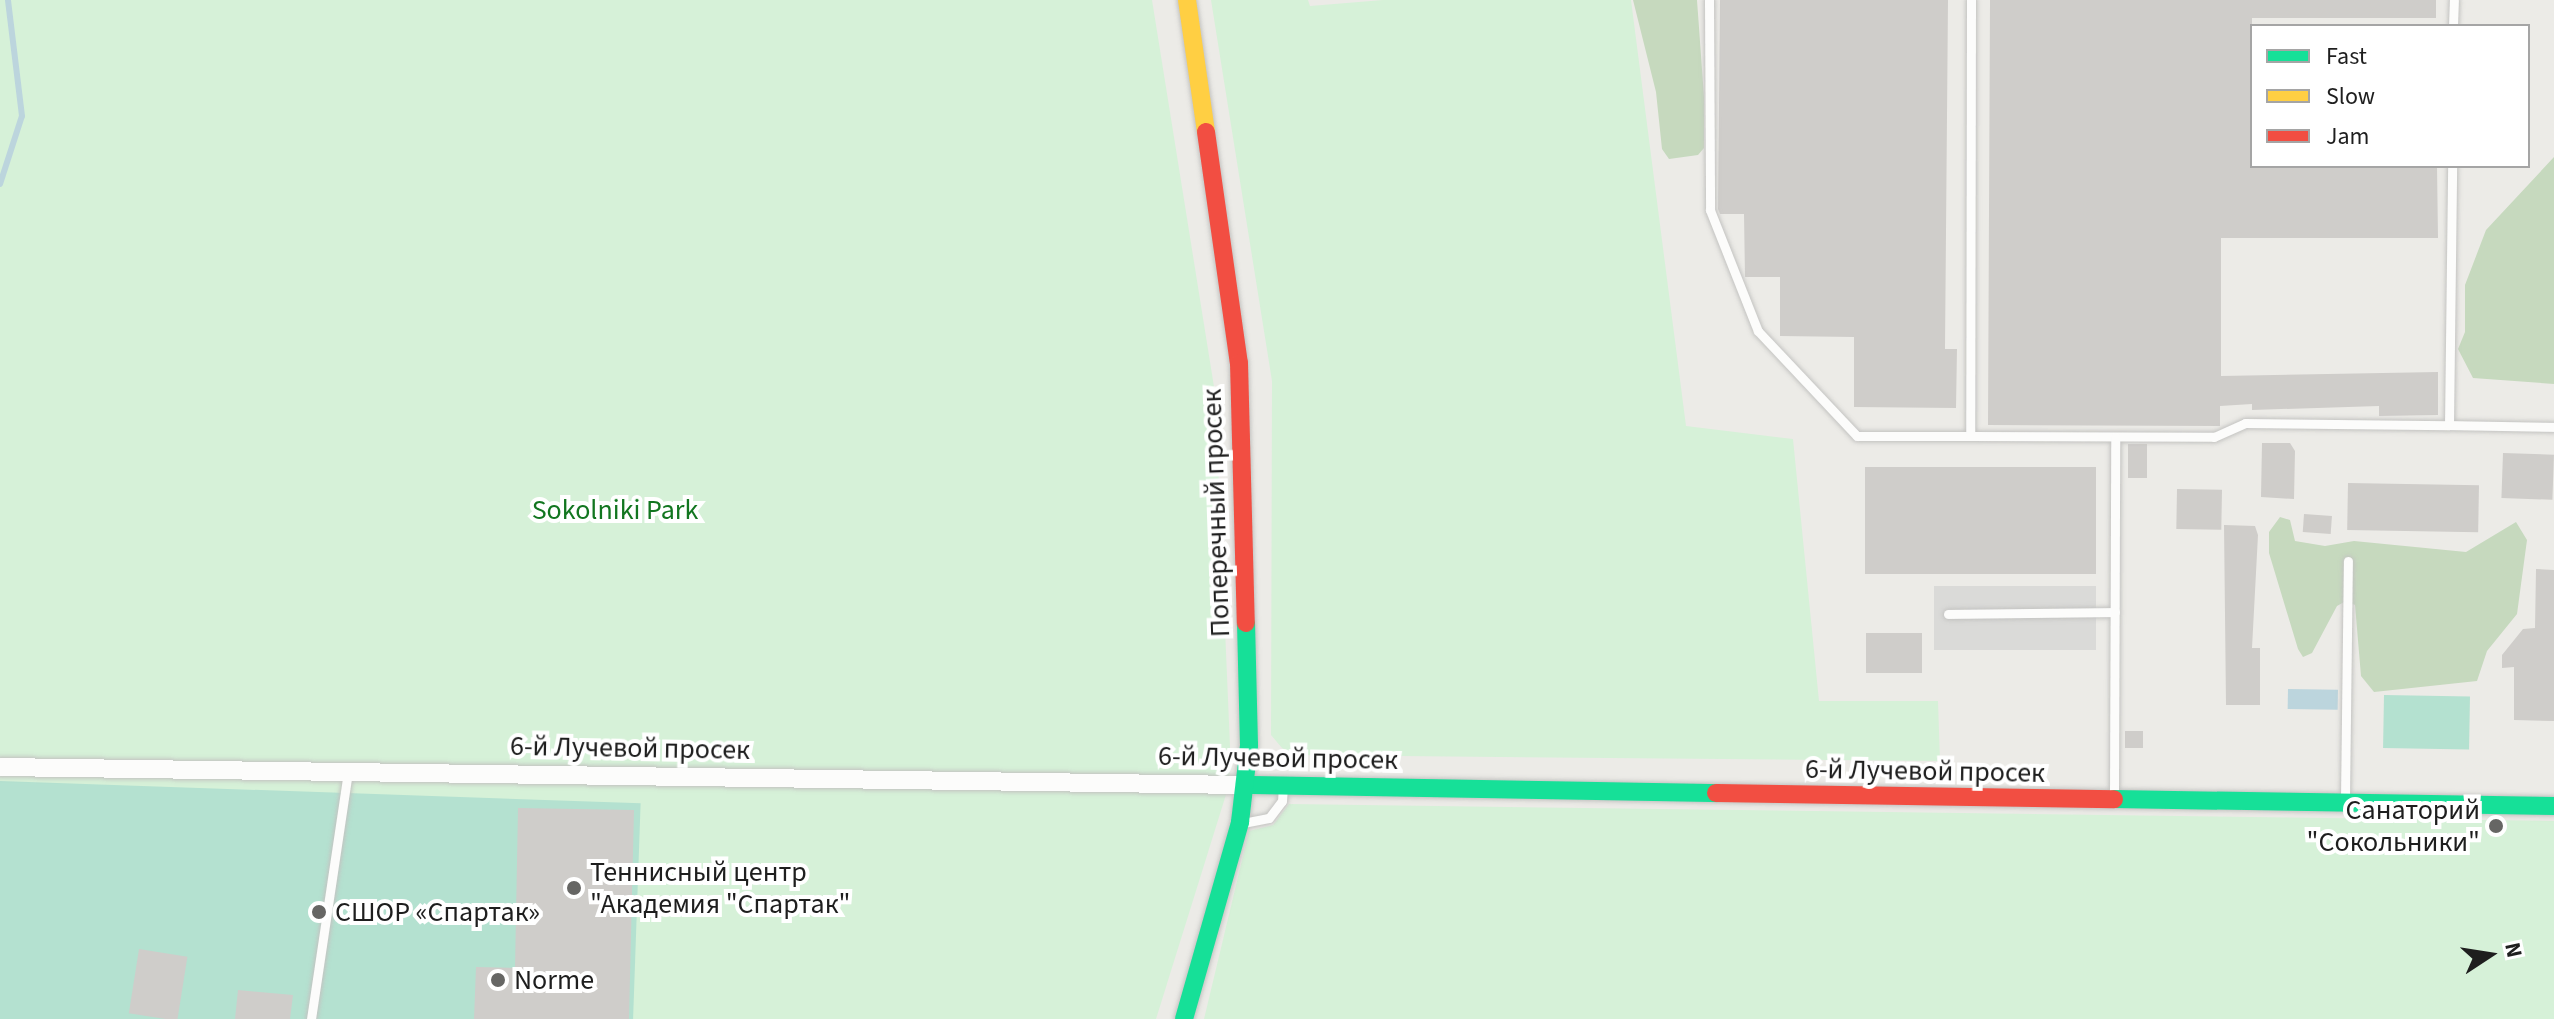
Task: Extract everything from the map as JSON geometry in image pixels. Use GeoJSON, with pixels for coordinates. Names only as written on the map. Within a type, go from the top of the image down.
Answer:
{"type":"FeatureCollection","features":[{"type":"Feature","properties":{"kind":"street","name":"Поперечный просек"},"geometry":{"type":"LineString","coordinates":[[1184,1019],[1240,822],[1247,785],[1245,436],[1187,0]]}},
{"type":"Feature","properties":{"kind":"street","name":"6-й Лучевой просек"},"geometry":{"type":"LineString","coordinates":[[0,767],[1247,785],[2114,803],[2554,806]]}},
{"type":"Feature","properties":{"kind":"lane"},"geometry":{"type":"LineString","coordinates":[[1709,0],[1710,210],[1758,331],[1857,436],[2214,437],[2245,423],[2554,427]]}},
{"type":"Feature","properties":{"kind":"lane"},"geometry":{"type":"LineString","coordinates":[[1970,436],[1971,0]]}},
{"type":"Feature","properties":{"kind":"lane"},"geometry":{"type":"LineString","coordinates":[[2453,24],[2454,0]]}},
{"type":"Feature","properties":{"kind":"lane"},"geometry":{"type":"LineString","coordinates":[[2449,425],[2452,168]]}},
{"type":"Feature","properties":{"kind":"lane"},"geometry":{"type":"LineString","coordinates":[[2114,803],[2115,437]]}},
{"type":"Feature","properties":{"kind":"lane"},"geometry":{"type":"LineString","coordinates":[[2345,806],[2348,561]]}},
{"type":"Feature","properties":{"kind":"lane"},"geometry":{"type":"LineString","coordinates":[[1948,614],[2115,612]]}},
{"type":"Feature","properties":{"kind":"lane"},"geometry":{"type":"LineString","coordinates":[[311,1019],[348,772]]}},
{"type":"Feature","properties":{"kind":"lane"},"geometry":{"type":"LineString","coordinates":[[1240,822],[1269,818],[1282,801],[1283,786]]}},
{"type":"Feature","properties":{"kind":"shaded area"},"geometry":{"type":"Polygon","coordinates":[[[1934,586],[2096,586],[2096,650],[1934,650],[1934,586]]]}},
{"type":"Feature","properties":{"kind":"green space","name":"Sokolniki Park"},"geometry":{"type":"Polygon","coordinates":[[[0,0],[1152,0],[1215,393],[1230,746],[1229,785],[1156,1019],[0,1019],[0,0]]]}},
{"type":"Feature","properties":{"kind":"green space"},"geometry":{"type":"Polygon","coordinates":[[[1211,0],[1308,0],[1310,6],[1383,0],[1631,0],[1686,426],[1793,439],[1819,701],[1938,701],[1940,761],[1295,755],[1282,748],[1271,735],[1272,381],[1211,0]]]}},
{"type":"Feature","properties":{"kind":"green space"},"geometry":{"type":"Polygon","coordinates":[[[1633,0],[1697,0],[1704,97],[1704,148],[1698,155],[1669,159],[1662,149],[1656,92],[1633,0]]]}},
{"type":"Feature","properties":{"kind":"green space"},"geometry":{"type":"Polygon","coordinates":[[[2554,157],[2554,384],[2473,378],[2458,349],[2465,332],[2465,285],[2486,230],[2554,157]]]}},
{"type":"Feature","properties":{"kind":"green space"},"geometry":{"type":"Polygon","coordinates":[[[2280,517],[2290,520],[2295,541],[2325,546],[2354,541],[2466,552],[2516,522],[2527,540],[2517,614],[2487,651],[2477,681],[2374,692],[2361,676],[2355,605],[2346,601],[2337,606],[2312,653],[2303,657],[2269,553],[2269,532],[2280,517]]]}},
{"type":"Feature","properties":{"kind":"green space"},"geometry":{"type":"Polygon","coordinates":[[[2384,695],[2470,697],[2469,749],[2383,748],[2384,695]]]}},
{"type":"Feature","properties":{"kind":"green space","name":"СШОР «Спартак»"},"geometry":{"type":"Polygon","coordinates":[[[0,781],[641,803],[633,1019],[0,1019],[0,781]]]}},
{"type":"Feature","properties":{"kind":"green space"},"geometry":{"type":"Polygon","coordinates":[[[1289,804],[2554,821],[2554,1019],[1204,1019],[1249,831],[1273,825],[1289,804]]]}},
{"type":"Feature","properties":{"kind":"water"},"geometry":{"type":"Polygon","coordinates":[[[2288,689],[2338,690],[2338,710],[2288,709],[2288,689]]]}},
{"type":"Feature","properties":{"kind":"building"},"geometry":{"type":"Polygon","coordinates":[[[1720,0],[1948,0],[1945,349],[1957,349],[1956,408],[1854,407],[1854,337],[1780,336],[1780,277],[1745,277],[1744,214],[1720,214],[1718,209],[1720,0]]]}},
{"type":"Feature","properties":{"kind":"building"},"geometry":{"type":"Polygon","coordinates":[[[1990,0],[2436,0],[2436,18],[2252,18],[2250,168],[2437,168],[2438,238],[2221,238],[2221,376],[2438,372],[2438,415],[2379,416],[2379,406],[2252,410],[2252,404],[2220,406],[2220,426],[1988,425],[1990,0]]]}},
{"type":"Feature","properties":{"kind":"building"},"geometry":{"type":"Polygon","coordinates":[[[2262,443],[2290,443],[2295,451],[2294,499],[2261,497],[2262,443]]]}},
{"type":"Feature","properties":{"kind":"building"},"geometry":{"type":"Polygon","coordinates":[[[2128,444],[2147,444],[2147,478],[2128,478],[2128,444]]]}},
{"type":"Feature","properties":{"kind":"building"},"geometry":{"type":"Polygon","coordinates":[[[2503,453],[2554,455],[2552,500],[2501,498],[2503,453]]]}},
{"type":"Feature","properties":{"kind":"building"},"geometry":{"type":"Polygon","coordinates":[[[1865,467],[2096,467],[2096,574],[1865,574],[1865,467]]]}},
{"type":"Feature","properties":{"kind":"building"},"geometry":{"type":"Polygon","coordinates":[[[2348,483],[2479,485],[2478,532],[2347,530],[2348,483]]]}},
{"type":"Feature","properties":{"kind":"building"},"geometry":{"type":"Polygon","coordinates":[[[2177,489],[2222,490],[2221,530],[2176,529],[2177,489]]]}},
{"type":"Feature","properties":{"kind":"building"},"geometry":{"type":"Polygon","coordinates":[[[2304,514],[2332,516],[2331,534],[2303,532],[2304,514]]]}},
{"type":"Feature","properties":{"kind":"building"},"geometry":{"type":"Polygon","coordinates":[[[2224,525],[2255,526],[2258,535],[2252,648],[2260,648],[2260,705],[2226,705],[2224,525]]]}},
{"type":"Feature","properties":{"kind":"building"},"geometry":{"type":"Polygon","coordinates":[[[2536,569],[2554,570],[2554,721],[2514,720],[2514,667],[2502,668],[2502,655],[2523,629],[2535,628],[2536,569]]]}},
{"type":"Feature","properties":{"kind":"building"},"geometry":{"type":"Polygon","coordinates":[[[1866,633],[1922,633],[1922,673],[1866,673],[1866,633]]]}},
{"type":"Feature","properties":{"kind":"building"},"geometry":{"type":"Polygon","coordinates":[[[2125,731],[2143,731],[2143,748],[2125,748],[2125,731]]]}},
{"type":"Feature","properties":{"kind":"building","name":"Теннисный центр \"Академия \"Спартак\""},"geometry":{"type":"Polygon","coordinates":[[[518,808],[634,810],[629,1019],[474,1019],[476,967],[515,968],[518,808]]]}},
{"type":"Feature","properties":{"kind":"building"},"geometry":{"type":"Polygon","coordinates":[[[139,949],[187,957],[178,1019],[129,1013],[139,949]]]}},
{"type":"Feature","properties":{"kind":"building"},"geometry":{"type":"Polygon","coordinates":[[[238,990],[293,995],[290,1019],[235,1019],[238,990]]]}},
{"type":"Feature","properties":{"kind":"waterway"},"geometry":{"type":"LineString","coordinates":[[0,184],[22,116],[8,0]]}},
{"type":"Feature","properties":{"kind":"traffic: fast"},"geometry":{"type":"LineString","coordinates":[[1184,1019],[1240,822],[1249,745],[1246,623]]}},
{"type":"Feature","properties":{"kind":"traffic: fast"},"geometry":{"type":"LineString","coordinates":[[1247,785],[1716,793]]}},
{"type":"Feature","properties":{"kind":"traffic: fast"},"geometry":{"type":"LineString","coordinates":[[2114,799],[2554,806]]}},
{"type":"Feature","properties":{"kind":"traffic: slow"},"geometry":{"type":"LineString","coordinates":[[1187,0],[1206,132]]}},
{"type":"Feature","properties":{"kind":"traffic: jam"},"geometry":{"type":"LineString","coordinates":[[1206,132],[1239,363],[1246,623]]}},
{"type":"Feature","properties":{"kind":"traffic: jam"},"geometry":{"type":"LineString","coordinates":[[1716,793],[2114,799]]}},
{"type":"Feature","properties":{"kind":"place","name":"Санаторий \"Сокольники\""},"geometry":{"type":"Point","coordinates":[2496,826]}},
{"type":"Feature","properties":{"kind":"place","name":"Теннисный центр \"Академия \"Спартак\""},"geometry":{"type":"Point","coordinates":[574,888]}},
{"type":"Feature","properties":{"kind":"place","name":"СШОР «Спартак»"},"geometry":{"type":"Point","coordinates":[319,912]}},
{"type":"Feature","properties":{"kind":"place","name":"Norme"},"geometry":{"type":"Point","coordinates":[498,980]}}]}
